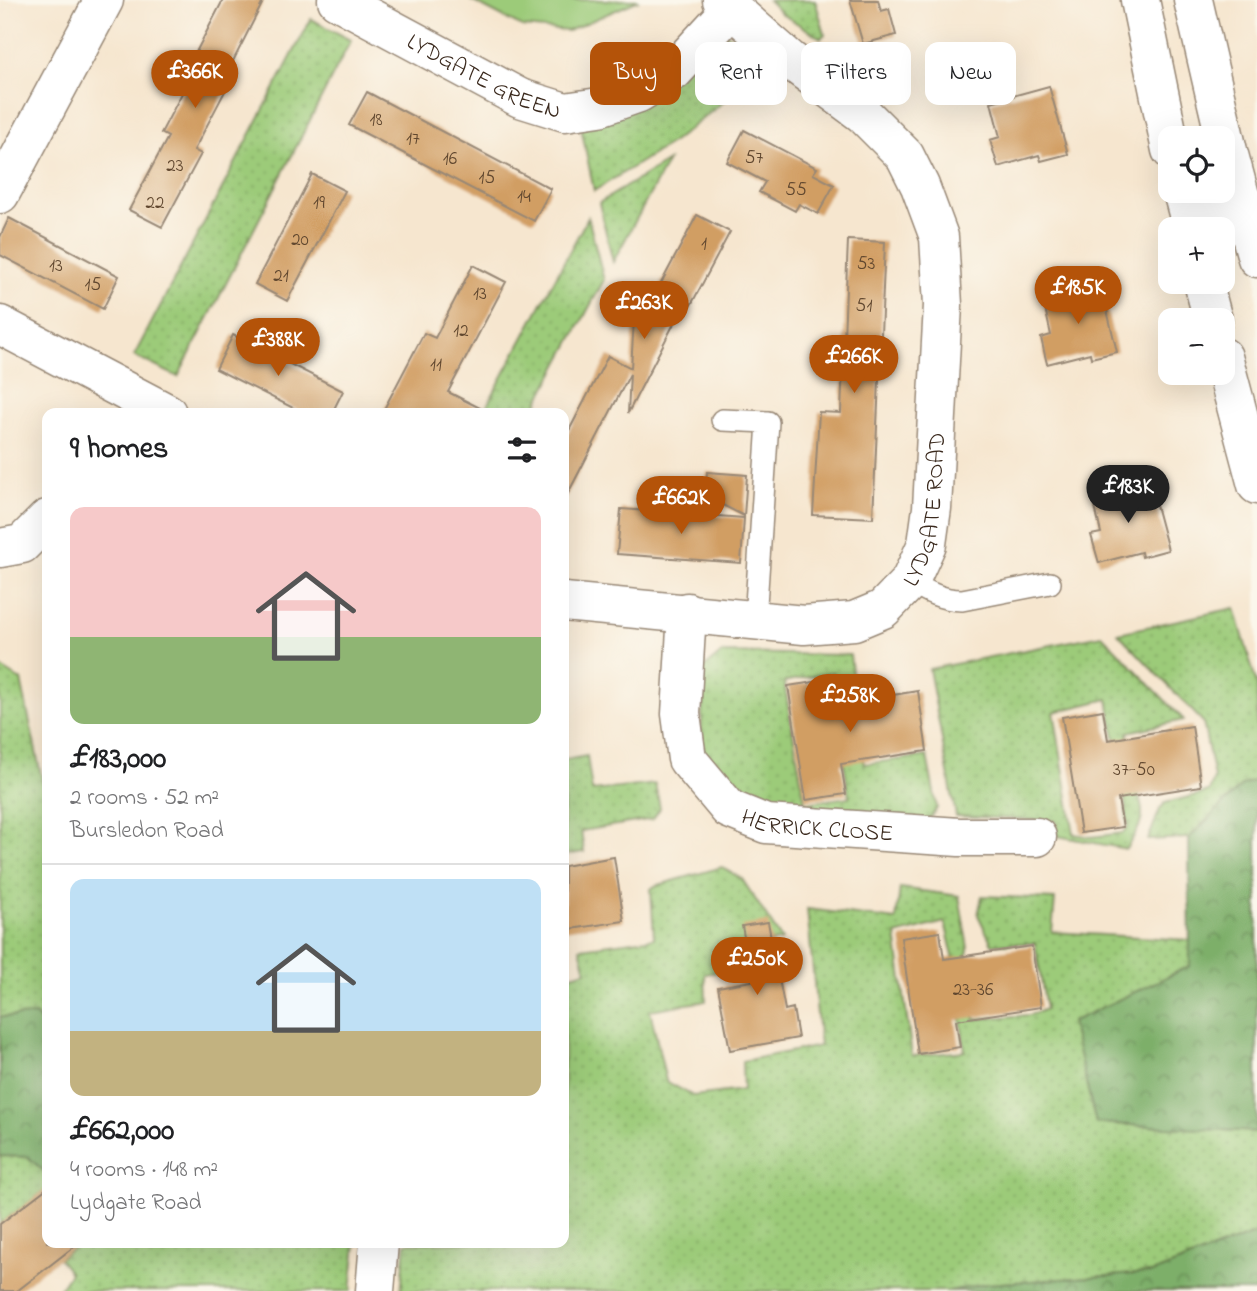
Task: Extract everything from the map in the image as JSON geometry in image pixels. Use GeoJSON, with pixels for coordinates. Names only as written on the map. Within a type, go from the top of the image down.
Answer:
{"type":"FeatureCollection","features":[{"type":"Feature","properties":{"kind":"street"},"geometry":{"type":"LineString","coordinates":[[0,194],[104,0]]}},
{"type":"Feature","properties":{"kind":"street","name":"LYDGATE GREEN"},"geometry":{"type":"LineString","coordinates":[[337,0],[520,98],[565,112],[599,107],[639,93],[674,71],[727,4]]}},
{"type":"Feature","properties":{"kind":"street"},"geometry":{"type":"LineString","coordinates":[[1140,0],[1166,126]]}},
{"type":"Feature","properties":{"kind":"street"},"geometry":{"type":"LineString","coordinates":[[1193,0],[1228,151],[1251,210],[1257,258]]}},
{"type":"Feature","properties":{"kind":"street","name":"LYDGATE ROAD"},"geometry":{"type":"LineString","coordinates":[[569,602],[804,625],[854,621],[883,609],[910,582],[927,544],[932,508],[943,305],[939,237],[920,186],[905,156],[863,114],[790,60],[727,4]]}},
{"type":"Feature","properties":{"kind":"street"},"geometry":{"type":"LineString","coordinates":[[1188,215],[1251,210]]}},
{"type":"Feature","properties":{"kind":"street"},"geometry":{"type":"LineString","coordinates":[[0,325],[108,399],[146,408]]}},
{"type":"Feature","properties":{"kind":"street"},"geometry":{"type":"LineString","coordinates":[[1230,385],[1257,485]]}},
{"type":"Feature","properties":{"kind":"street"},"geometry":{"type":"LineString","coordinates":[[0,548],[22,544],[42,525]]}},
{"type":"Feature","properties":{"kind":"street","name":"HERRICK CLOSE"},"geometry":{"type":"LineString","coordinates":[[687,612],[681,714],[687,759],[729,809],[766,824],[959,837],[1037,837]]}},
{"type":"Feature","properties":{"kind":"street"},"geometry":{"type":"LineString","coordinates":[[375,1291],[379,1248]]}},
{"type":"Feature","properties":{"kind":"lane"},"geometry":{"type":"LineString","coordinates":[[722,420],[768,422],[755,620]]}},
{"type":"Feature","properties":{"kind":"lane"},"geometry":{"type":"LineString","coordinates":[[910,582],[927,592],[950,600],[1050,583]]}},
{"type":"Feature","properties":{"kind":"green space"},"geometry":{"type":"Polygon","coordinates":[[[470,0],[639,0],[568,31],[522,27],[470,0]]]}},
{"type":"Feature","properties":{"kind":"green space"},"geometry":{"type":"Polygon","coordinates":[[[768,0],[815,0],[825,34],[821,38],[782,14],[768,0]]]}},
{"type":"Feature","properties":{"kind":"green space"},"geometry":{"type":"Polygon","coordinates":[[[311,19],[351,40],[178,377],[134,356],[311,19]]]}},
{"type":"Feature","properties":{"kind":"green space"},"geometry":{"type":"Polygon","coordinates":[[[727,34],[742,42],[714,42],[727,34]]]}},
{"type":"Feature","properties":{"kind":"green space"},"geometry":{"type":"Polygon","coordinates":[[[695,53],[695,105],[719,105],[673,142],[594,191],[580,122],[608,105],[681,105],[681,62],[695,53]]]}},
{"type":"Feature","properties":{"kind":"green space"},"geometry":{"type":"Polygon","coordinates":[[[668,161],[613,262],[599,203],[668,161]]]}},
{"type":"Feature","properties":{"kind":"green space"},"geometry":{"type":"Polygon","coordinates":[[[588,217],[604,280],[535,408],[486,408],[588,217]]]}},
{"type":"Feature","properties":{"kind":"green space"},"geometry":{"type":"Polygon","coordinates":[[[1235,608],[1257,685],[1257,780],[1242,785],[1189,838],[1148,840],[1165,803],[1209,792],[1214,778],[1203,722],[1118,633],[1235,608]]]}},
{"type":"Feature","properties":{"kind":"green space"},"geometry":{"type":"Polygon","coordinates":[[[1102,635],[1184,720],[1128,732],[1130,752],[1118,755],[1108,699],[1054,712],[1074,834],[1091,837],[1123,833],[1128,826],[1123,787],[1135,783],[1142,818],[1126,849],[1057,836],[1056,821],[956,816],[929,669],[1102,635]]]}},
{"type":"Feature","properties":{"kind":"green space"},"geometry":{"type":"Polygon","coordinates":[[[722,653],[850,655],[855,696],[851,701],[854,717],[840,720],[833,672],[784,682],[805,803],[849,797],[842,749],[861,745],[864,764],[927,756],[937,808],[926,824],[770,818],[700,761],[704,668],[722,653]]]}},
{"type":"Feature","properties":{"kind":"green space"},"geometry":{"type":"Polygon","coordinates":[[[0,667],[21,680],[42,780],[42,1023],[35,1015],[0,1017],[0,667]]]}},
{"type":"Feature","properties":{"kind":"green space"},"geometry":{"type":"Polygon","coordinates":[[[587,756],[592,791],[655,784],[660,808],[653,819],[581,831],[584,852],[569,854],[569,759],[587,756]]]}},
{"type":"Feature","properties":{"kind":"green space"},"geometry":{"type":"Polygon","coordinates":[[[1257,780],[1257,1132],[1096,1123],[1071,1022],[1190,966],[1189,838],[1242,785],[1257,780]]]}},
{"type":"Feature","properties":{"kind":"green space"},"geometry":{"type":"Polygon","coordinates":[[[722,867],[742,879],[782,940],[756,948],[748,955],[741,968],[705,974],[706,1001],[650,1010],[666,1081],[693,1096],[743,1090],[742,1061],[820,1046],[807,909],[896,920],[900,888],[959,896],[968,948],[966,970],[956,969],[945,922],[896,935],[912,1056],[965,1051],[958,1003],[972,1002],[975,1019],[1029,1015],[1046,1009],[1035,943],[992,944],[978,915],[982,896],[1055,899],[1052,932],[1190,940],[1190,966],[1072,1022],[1096,1123],[1257,1132],[1257,1233],[1152,1273],[986,1284],[949,1291],[401,1291],[405,1248],[569,1248],[569,976],[586,971],[580,948],[654,938],[651,889],[722,867]]]}},
{"type":"Feature","properties":{"kind":"green space"},"geometry":{"type":"Polygon","coordinates":[[[35,1015],[42,1023],[42,1170],[28,1157],[0,1156],[0,1017],[35,1015]]]}},
{"type":"Feature","properties":{"kind":"green space"},"geometry":{"type":"Polygon","coordinates":[[[0,1156],[28,1157],[42,1170],[42,1193],[0,1224],[0,1156]]]}},
{"type":"Feature","properties":{"kind":"green space"},"geometry":{"type":"Polygon","coordinates":[[[1257,1233],[1257,1291],[949,1291],[986,1284],[1152,1273],[1257,1233]]]}},
{"type":"Feature","properties":{"kind":"green space"},"geometry":{"type":"Polygon","coordinates":[[[73,1248],[355,1248],[351,1291],[58,1291],[70,1273],[59,1259],[73,1248]]]}},
{"type":"Feature","properties":{"kind":"building"},"geometry":{"type":"Polygon","coordinates":[[[223,0],[264,0],[227,73],[233,76],[194,150],[201,154],[162,227],[129,210],[168,137],[161,133],[200,59],[194,56],[223,0]]]}},
{"type":"Feature","properties":{"kind":"building"},"geometry":{"type":"Polygon","coordinates":[[[850,0],[878,0],[881,11],[889,9],[896,35],[862,42],[850,0]]]}},
{"type":"Feature","properties":{"kind":"building"},"geometry":{"type":"Polygon","coordinates":[[[1049,86],[1068,154],[1041,161],[1039,155],[998,167],[990,140],[1000,137],[992,105],[1016,105],[1016,95],[1049,86]]]}},
{"type":"Feature","properties":{"kind":"building"},"geometry":{"type":"Polygon","coordinates":[[[367,92],[551,189],[534,221],[349,125],[367,92]]]}},
{"type":"Feature","properties":{"kind":"building"},"geometry":{"type":"Polygon","coordinates":[[[744,130],[817,168],[813,174],[834,185],[818,214],[799,204],[795,211],[759,192],[765,182],[727,162],[744,130]]]}},
{"type":"Feature","properties":{"kind":"building"},"geometry":{"type":"Polygon","coordinates":[[[312,174],[345,191],[287,301],[255,284],[312,174]]]}},
{"type":"Feature","properties":{"kind":"building"},"geometry":{"type":"Polygon","coordinates":[[[697,215],[730,232],[691,305],[685,302],[628,413],[630,374],[569,491],[569,430],[608,356],[631,368],[634,320],[652,285],[658,289],[697,215]]]}},
{"type":"Feature","properties":{"kind":"building"},"geometry":{"type":"Polygon","coordinates":[[[9,218],[119,276],[103,309],[0,255],[0,237],[9,218]]]}},
{"type":"Feature","properties":{"kind":"building"},"geometry":{"type":"Polygon","coordinates":[[[848,240],[885,242],[873,518],[813,515],[819,412],[841,413],[848,240]]]}},
{"type":"Feature","properties":{"kind":"building"},"geometry":{"type":"Polygon","coordinates":[[[473,265],[506,282],[448,392],[480,408],[385,408],[424,333],[435,338],[473,265]]]}},
{"type":"Feature","properties":{"kind":"building"},"geometry":{"type":"Polygon","coordinates":[[[1101,285],[1117,352],[1091,358],[1090,353],[1047,364],[1041,338],[1051,335],[1043,299],[1101,285]]]}},
{"type":"Feature","properties":{"kind":"building"},"geometry":{"type":"Polygon","coordinates":[[[233,335],[343,391],[334,408],[293,408],[216,369],[233,335]]]}},
{"type":"Feature","properties":{"kind":"building"},"geometry":{"type":"Polygon","coordinates":[[[707,472],[747,475],[744,516],[705,496],[707,472]]]}},
{"type":"Feature","properties":{"kind":"building"},"geometry":{"type":"Polygon","coordinates":[[[1150,483],[1168,550],[1142,557],[1141,552],[1099,563],[1091,535],[1101,533],[1093,498],[1150,483]]]}},
{"type":"Feature","properties":{"kind":"building"},"geometry":{"type":"Polygon","coordinates":[[[621,509],[744,518],[741,563],[617,554],[621,509]]]}},
{"type":"Feature","properties":{"kind":"building"},"geometry":{"type":"Polygon","coordinates":[[[827,680],[831,705],[918,691],[927,751],[841,764],[846,794],[806,800],[788,686],[827,680]]]}},
{"type":"Feature","properties":{"kind":"building"},"geometry":{"type":"Polygon","coordinates":[[[1103,710],[1108,740],[1192,726],[1201,786],[1118,799],[1123,827],[1081,833],[1062,717],[1103,710]]]}},
{"type":"Feature","properties":{"kind":"building"},"geometry":{"type":"Polygon","coordinates":[[[614,857],[624,921],[569,929],[569,865],[614,857]]]}},
{"type":"Feature","properties":{"kind":"building"},"geometry":{"type":"Polygon","coordinates":[[[768,922],[785,1010],[793,1008],[798,1038],[730,1050],[718,987],[752,981],[742,926],[768,922]]]}},
{"type":"Feature","properties":{"kind":"building"},"geometry":{"type":"Polygon","coordinates":[[[940,932],[944,959],[1032,946],[1041,1007],[956,1020],[960,1047],[918,1054],[901,938],[940,932]]]}},
{"type":"Feature","properties":{"kind":"building"},"geometry":{"type":"Polygon","coordinates":[[[42,1192],[42,1248],[72,1248],[17,1291],[0,1291],[0,1224],[42,1192]]]}}]}
